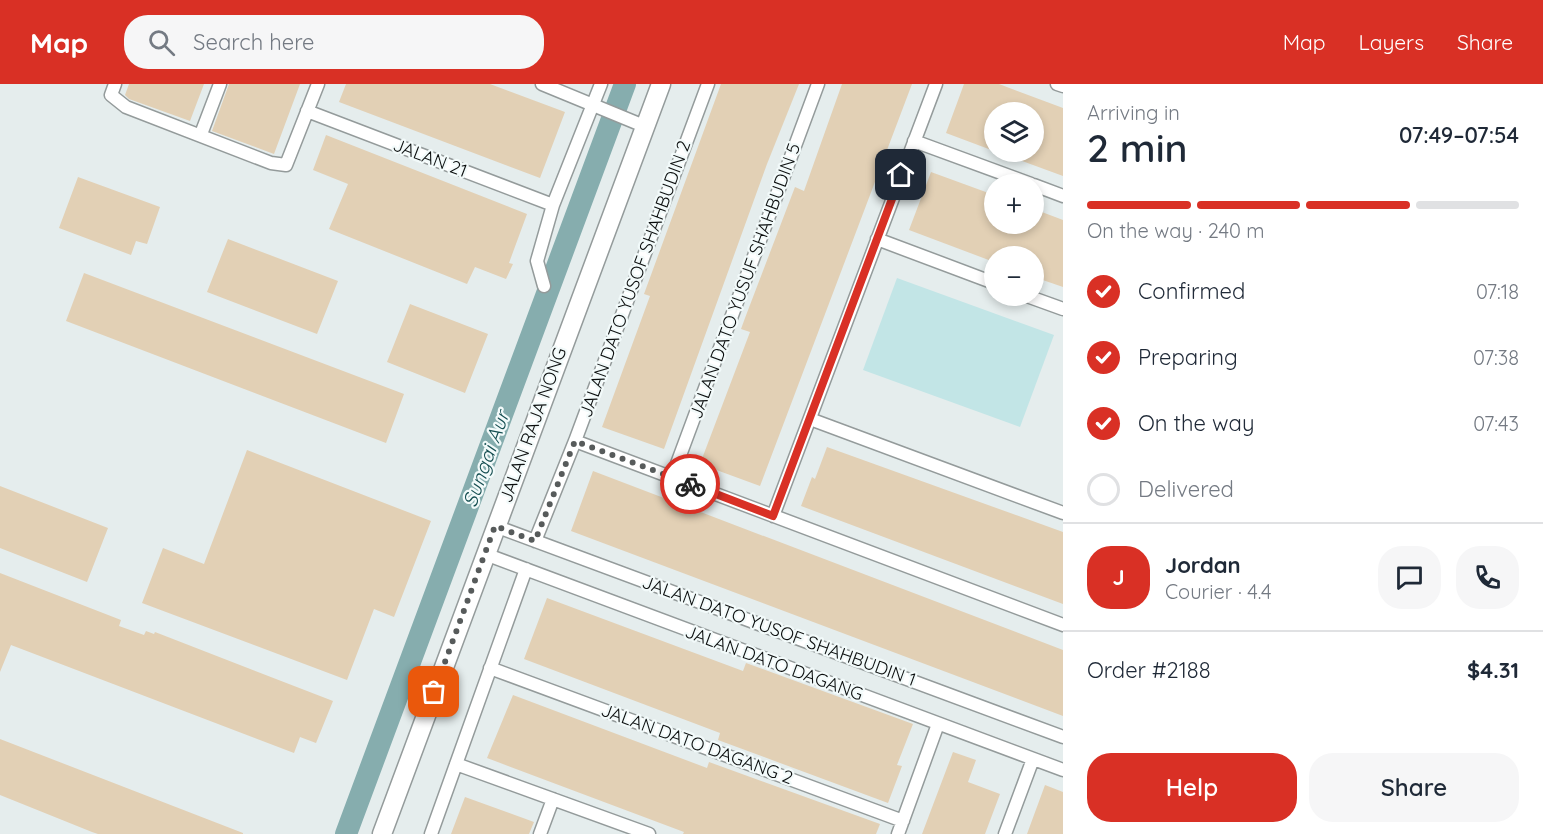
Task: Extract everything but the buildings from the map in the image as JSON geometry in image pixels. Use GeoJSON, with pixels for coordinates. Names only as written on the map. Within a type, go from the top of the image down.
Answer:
{"type":"FeatureCollection","features":[{"type":"Feature","properties":{"kind":"main road","name":"JALAN RAJA NONG"},"geometry":{"type":"LineString","coordinates":[[382,834],[661,84]]}},
{"type":"Feature","properties":{"kind":"street"},"geometry":{"type":"LineString","coordinates":[[201,134],[220,84]]}},
{"type":"Feature","properties":{"kind":"street"},"geometry":{"type":"LineString","coordinates":[[113,89],[126,107],[201,134],[271,163],[286,165],[318,84]]}},
{"type":"Feature","properties":{"kind":"street"},"geometry":{"type":"LineString","coordinates":[[542,84],[644,126]]}},
{"type":"Feature","properties":{"kind":"street"},"geometry":{"type":"LineString","coordinates":[[544,286],[537,261],[553,205],[601,84]]}},
{"type":"Feature","properties":{"kind":"street","name":"JALAN DATO YUSOF SHAHBUDIN 2"},"geometry":{"type":"LineString","coordinates":[[535,541],[575,441],[708,84]]}},
{"type":"Feature","properties":{"kind":"street","name":"JALAN DATO YUSUF SHAHBUDIN 5"},"geometry":{"type":"LineString","coordinates":[[672,477],[818,84]]}},
{"type":"Feature","properties":{"kind":"street"},"geometry":{"type":"LineString","coordinates":[[773,516],[936,84]]}},
{"type":"Feature","properties":{"kind":"street"},"geometry":{"type":"LineString","coordinates":[[1056,84],[1063,86]]}},
{"type":"Feature","properties":{"kind":"street","name":"JALAN 21"},"geometry":{"type":"LineString","coordinates":[[307,111],[553,205]]}},
{"type":"Feature","properties":{"kind":"street"},"geometry":{"type":"LineString","coordinates":[[914,141],[1002,174]]}},
{"type":"Feature","properties":{"kind":"street"},"geometry":{"type":"LineString","coordinates":[[1044,189],[1063,196]]}},
{"type":"Feature","properties":{"kind":"street"},"geometry":{"type":"LineString","coordinates":[[877,239],[984,279]]}},
{"type":"Feature","properties":{"kind":"street"},"geometry":{"type":"LineString","coordinates":[[1044,302],[1063,309]]}},
{"type":"Feature","properties":{"kind":"street"},"geometry":{"type":"LineString","coordinates":[[810,419],[1063,513]]}},
{"type":"Feature","properties":{"kind":"street"},"geometry":{"type":"LineString","coordinates":[[575,441],[1063,625]]}},
{"type":"Feature","properties":{"kind":"street","name":"JALAN DATO YUSOF SHAHBUDIN 1"},"geometry":{"type":"LineString","coordinates":[[495,526],[1063,737]]}},
{"type":"Feature","properties":{"kind":"street","name":"JALAN DATO DAGANG"},"geometry":{"type":"LineString","coordinates":[[485,554],[1063,770]]}},
{"type":"Feature","properties":{"kind":"street"},"geometry":{"type":"LineString","coordinates":[[430,834],[526,569]]}},
{"type":"Feature","properties":{"kind":"street","name":"JALAN DATO DAGANG 2"},"geometry":{"type":"LineString","coordinates":[[490,668],[903,821]]}},
{"type":"Feature","properties":{"kind":"street"},"geometry":{"type":"LineString","coordinates":[[898,834],[938,724]]}},
{"type":"Feature","properties":{"kind":"street"},"geometry":{"type":"LineString","coordinates":[[1005,834],[1033,759]]}},
{"type":"Feature","properties":{"kind":"street"},"geometry":{"type":"LineString","coordinates":[[456,764],[649,834]]}},
{"type":"Feature","properties":{"kind":"street"},"geometry":{"type":"LineString","coordinates":[[540,834],[553,799]]}},
{"type":"Feature","properties":{"kind":"shaded area"},"geometry":{"type":"Polygon","coordinates":[[[897,278],[1054,335],[1020,427],[863,370],[897,278]]]}},
{"type":"Feature","properties":{"kind":"waterway","name":"Sungai Aur"},"geometry":{"type":"LineString","coordinates":[[346,834],[625,84]]}},
{"type":"Feature","properties":{"kind":"way so far"},"geometry":{"type":"LineString","coordinates":[[434,692],[495,526],[535,541],[575,441],[690,484]]}},
{"type":"Feature","properties":{"kind":"route"},"geometry":{"type":"LineString","coordinates":[[690,484],[773,516],[901,175]]}}]}
